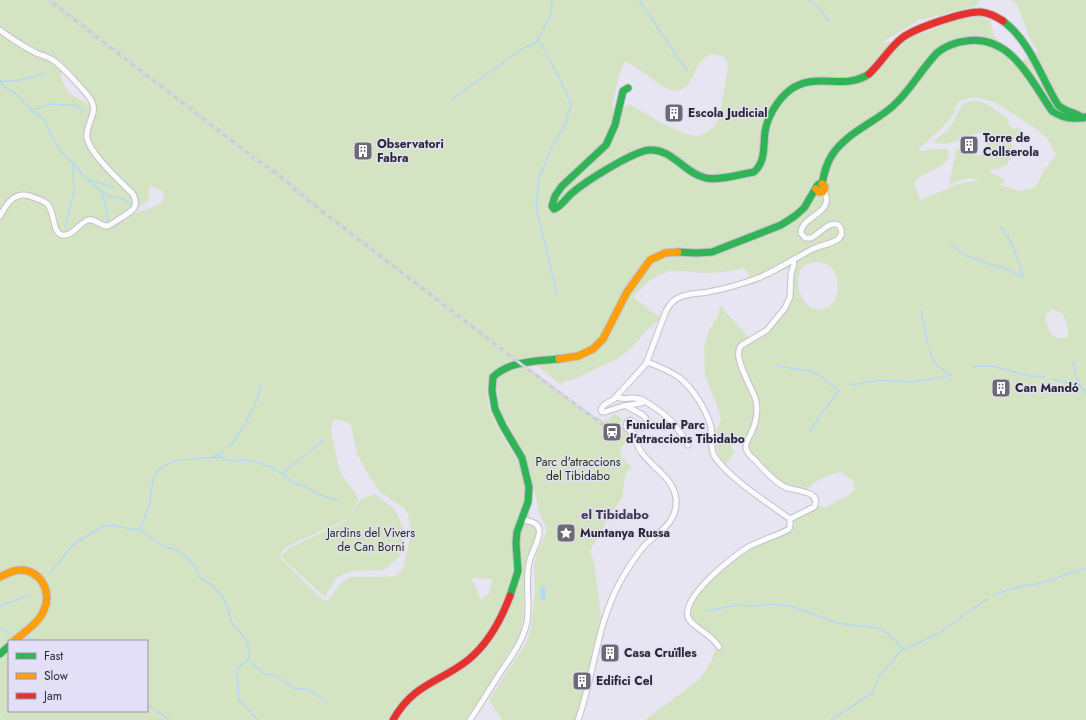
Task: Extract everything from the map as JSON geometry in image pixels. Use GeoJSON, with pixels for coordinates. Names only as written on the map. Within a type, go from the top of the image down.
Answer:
{"type":"FeatureCollection","features":[{"type":"Feature","properties":{"kind":"street"},"geometry":{"type":"LineString","coordinates":[[628,88],[623,91],[614,125],[606,145],[562,186],[553,200],[552,206],[554,209],[558,208],[571,193],[630,157],[646,151],[659,151],[668,154],[695,175],[706,179],[754,172],[759,168],[762,161],[764,134],[767,122],[787,91],[799,84],[809,81],[851,81],[862,79],[873,70],[904,37],[918,30],[966,13],[979,12],[988,14],[1001,20],[1013,29],[1023,40],[1033,56],[1058,106],[1064,110],[1085,117]]}},
{"type":"Feature","properties":{"kind":"street"},"geometry":{"type":"LineString","coordinates":[[0,30],[27,48],[55,61],[90,98],[94,109],[87,130],[89,145],[98,157],[133,194],[135,199],[135,206],[133,210],[107,226],[101,225],[94,220],[88,220],[68,234],[63,235],[56,230],[52,212],[48,205],[42,200],[25,194],[18,196],[9,202],[0,216]]}},
{"type":"Feature","properties":{"kind":"street"},"geometry":{"type":"LineString","coordinates":[[393,720],[410,696],[418,689],[467,661],[489,640],[500,620],[516,578],[518,565],[516,532],[529,499],[528,482],[522,458],[503,426],[495,408],[492,386],[493,377],[495,374],[519,363],[578,356],[588,352],[603,339],[627,292],[650,260],[655,256],[667,252],[711,252],[784,223],[802,210],[821,188],[823,174],[828,162],[843,142],[898,102],[938,53],[945,48],[968,40],[981,40],[994,43],[1012,55],[1023,67],[1052,111],[1058,116],[1074,120],[1085,117]]}},
{"type":"Feature","properties":{"kind":"street"},"geometry":{"type":"LineString","coordinates":[[643,400],[642,403],[606,412],[601,411],[602,407],[616,397],[647,362],[666,311],[674,300],[688,295],[708,292],[758,277],[816,248],[835,241],[841,236],[841,228],[834,224],[828,226],[810,238],[805,238],[802,235],[801,230],[803,226],[826,204],[827,198],[821,188]]}},
{"type":"Feature","properties":{"kind":"street"},"geometry":{"type":"LineString","coordinates":[[790,519],[814,507],[816,503],[814,498],[805,491],[789,488],[781,484],[748,453],[746,444],[754,426],[757,412],[756,402],[740,363],[738,350],[742,345],[767,330],[785,308],[790,297],[791,274],[794,264],[793,260]]}},
{"type":"Feature","properties":{"kind":"street"},"geometry":{"type":"LineString","coordinates":[[647,362],[680,378],[696,397],[704,408],[711,427],[713,455],[727,472],[790,519]]}},
{"type":"Feature","properties":{"kind":"street"},"geometry":{"type":"LineString","coordinates":[[616,397],[638,397],[660,410],[678,429],[688,445]]}},
{"type":"Feature","properties":{"kind":"street"},"geometry":{"type":"LineString","coordinates":[[578,720],[606,615],[617,589],[641,550],[665,529],[675,512],[676,499],[672,486],[639,448],[634,436],[626,427],[626,422],[631,420],[642,428],[646,425],[647,420],[640,412],[627,406]]}},
{"type":"Feature","properties":{"kind":"street"},"geometry":{"type":"LineString","coordinates":[[719,646],[713,639],[690,620],[688,614],[691,602],[709,578],[745,549],[789,529],[790,519]]}},
{"type":"Feature","properties":{"kind":"street"},"geometry":{"type":"LineString","coordinates":[[470,720],[516,649],[525,628],[528,612],[528,566],[540,536],[538,528],[535,524],[529,521],[521,520]]}},
{"type":"Feature","properties":{"kind":"street"},"geometry":{"type":"LineString","coordinates":[[0,576],[17,570],[31,572],[42,581],[47,592],[48,600],[41,617],[15,640]]}},
{"type":"Feature","properties":{"kind":"street"},"geometry":{"type":"LineString","coordinates":[[0,580],[17,574],[29,575],[36,579],[40,584],[45,596],[45,604],[41,611],[12,640]]}},
{"type":"Feature","properties":{"kind":"street"},"geometry":{"type":"LineString","coordinates":[[0,650],[8,644]]}},
{"type":"Feature","properties":{"kind":"street"},"geometry":{"type":"LineString","coordinates":[[0,654],[8,647]]}},
{"type":"Feature","properties":{"kind":"green space"},"geometry":{"type":"Polygon","coordinates":[[[0,0],[980,0],[976,6],[919,20],[881,43],[907,39],[948,23],[979,15],[990,21],[994,35],[1016,65],[1038,51],[1030,39],[1017,4],[1011,0],[1086,0],[1086,720],[646,720],[700,679],[712,660],[716,649],[714,643],[685,620],[691,598],[749,544],[783,529],[787,526],[788,521],[803,516],[819,506],[826,508],[855,490],[853,481],[841,472],[822,478],[807,490],[791,486],[779,480],[756,459],[750,449],[750,441],[733,438],[731,446],[732,450],[735,452],[725,465],[717,450],[714,432],[719,426],[721,419],[718,407],[705,376],[704,348],[709,330],[718,316],[720,306],[749,338],[764,329],[787,301],[790,267],[753,285],[745,268],[713,273],[677,271],[664,273],[652,279],[633,297],[661,318],[649,327],[632,347],[616,360],[560,384],[529,358],[498,367],[492,372],[487,385],[489,408],[496,425],[520,465],[526,489],[525,502],[532,523],[537,529],[537,535],[527,557],[525,568],[523,620],[521,629],[516,642],[466,720],[0,720],[0,0]],[[711,54],[698,65],[689,84],[678,91],[665,88],[628,62],[624,62],[616,87],[613,112],[631,105],[659,122],[686,134],[697,136],[702,135],[714,127],[720,116],[728,65],[725,58],[719,55],[711,54]],[[60,72],[66,89],[73,96],[89,104],[77,86],[60,72]],[[974,97],[959,101],[951,118],[940,130],[919,148],[922,152],[929,149],[948,149],[949,155],[943,164],[917,179],[914,184],[920,200],[958,184],[979,180],[968,178],[950,185],[949,184],[957,148],[979,156],[986,149],[989,136],[980,133],[951,143],[933,143],[951,126],[960,108],[967,102],[973,101],[986,104],[993,108],[1009,120],[1008,123],[1015,130],[1018,127],[1025,134],[1025,141],[1023,143],[1012,138],[1013,154],[1007,165],[996,169],[991,169],[989,171],[1005,180],[999,185],[1020,191],[1033,188],[1056,155],[1047,138],[995,102],[974,97]],[[150,186],[148,191],[149,200],[134,211],[135,213],[162,203],[164,197],[162,191],[150,186]],[[813,262],[804,266],[800,273],[798,281],[799,289],[807,304],[820,310],[833,303],[837,295],[838,288],[836,276],[831,267],[820,262],[813,262]],[[1052,309],[1046,314],[1045,317],[1050,333],[1057,338],[1066,338],[1068,332],[1067,325],[1065,318],[1061,313],[1052,309]],[[334,419],[331,432],[341,474],[357,496],[358,501],[347,519],[286,547],[282,551],[280,558],[321,598],[326,600],[329,600],[341,584],[350,577],[395,576],[403,570],[411,530],[408,515],[404,508],[380,492],[371,479],[357,454],[351,425],[347,422],[334,419]],[[475,577],[472,579],[481,600],[490,592],[493,579],[482,579],[475,577]]]}},
{"type":"Feature","properties":{"kind":"green space","name":"Parc d'atraccions del Tibidabo"},"geometry":{"type":"Polygon","coordinates":[[[521,365],[593,420],[597,416],[604,422],[606,419],[608,421],[614,413],[622,419],[619,423],[621,427],[629,434],[629,438],[620,450],[623,459],[630,464],[631,469],[627,471],[625,476],[622,498],[613,510],[590,551],[594,563],[602,624],[576,720],[502,720],[489,700],[526,643],[531,628],[535,590],[534,565],[537,553],[546,533],[546,527],[540,514],[528,462],[502,413],[498,401],[497,377],[521,365]]]}},
{"type":"Feature","properties":{"kind":"green space","name":"Jardins del Vivers de Can Borni"},"geometry":{"type":"Polygon","coordinates":[[[375,494],[395,510],[404,530],[399,557],[384,570],[353,571],[337,577],[325,597],[281,557],[288,549],[346,521],[361,499],[375,494]]]}},
{"type":"Feature","properties":{"kind":"waterway"},"geometry":{"type":"LineString","coordinates":[[552,0],[551,14],[538,39],[561,81],[571,104],[565,125],[553,144],[539,178],[536,207],[557,294]]}},
{"type":"Feature","properties":{"kind":"waterway"},"geometry":{"type":"LineString","coordinates":[[639,0],[687,71]]}},
{"type":"Feature","properties":{"kind":"waterway"},"geometry":{"type":"LineString","coordinates":[[809,0],[821,10],[828,21]]}},
{"type":"Feature","properties":{"kind":"waterway"},"geometry":{"type":"LineString","coordinates":[[451,100],[523,48],[536,43],[537,40]]}},
{"type":"Feature","properties":{"kind":"waterway"},"geometry":{"type":"LineString","coordinates":[[0,81],[23,80],[45,73]]}},
{"type":"Feature","properties":{"kind":"waterway"},"geometry":{"type":"LineString","coordinates":[[0,82],[16,94],[33,112],[44,119],[56,144],[65,156],[76,166],[83,176],[100,190],[105,203],[108,221]]}},
{"type":"Feature","properties":{"kind":"waterway"},"geometry":{"type":"LineString","coordinates":[[30,109],[55,104],[78,105],[80,109],[85,111]]}},
{"type":"Feature","properties":{"kind":"waterway"},"geometry":{"type":"LineString","coordinates":[[65,227],[74,191],[73,163]]}},
{"type":"Feature","properties":{"kind":"waterway"},"geometry":{"type":"LineString","coordinates":[[89,180],[114,187]]}},
{"type":"Feature","properties":{"kind":"waterway"},"geometry":{"type":"LineString","coordinates":[[101,191],[111,197],[119,197],[130,203]]}},
{"type":"Feature","properties":{"kind":"waterway"},"geometry":{"type":"LineString","coordinates":[[1001,227],[1017,256],[1023,276]]}},
{"type":"Feature","properties":{"kind":"waterway"},"geometry":{"type":"LineString","coordinates":[[948,242],[965,255],[1007,269],[1023,277]]}},
{"type":"Feature","properties":{"kind":"waterway"},"geometry":{"type":"LineString","coordinates":[[921,311],[928,344]]}},
{"type":"Feature","properties":{"kind":"waterway"},"geometry":{"type":"LineString","coordinates":[[930,349],[934,362],[951,375]]}},
{"type":"Feature","properties":{"kind":"waterway"},"geometry":{"type":"LineString","coordinates":[[1073,363],[1080,385]]}},
{"type":"Feature","properties":{"kind":"waterway"},"geometry":{"type":"LineString","coordinates":[[777,366],[811,371],[821,376],[839,391],[820,415],[810,432]]}},
{"type":"Feature","properties":{"kind":"waterway"},"geometry":{"type":"LineString","coordinates":[[973,367],[987,366],[1001,368],[1029,376],[1045,377]]}},
{"type":"Feature","properties":{"kind":"waterway"},"geometry":{"type":"LineString","coordinates":[[851,385],[880,380],[910,382],[951,375]]}},
{"type":"Feature","properties":{"kind":"waterway"},"geometry":{"type":"LineString","coordinates":[[1053,379],[1080,386],[1086,393]]}},
{"type":"Feature","properties":{"kind":"waterway"},"geometry":{"type":"LineString","coordinates":[[228,446],[235,440],[251,413],[258,397],[261,383]]}},
{"type":"Feature","properties":{"kind":"waterway"},"geometry":{"type":"LineString","coordinates":[[284,474],[288,468],[323,440]]}},
{"type":"Feature","properties":{"kind":"waterway"},"geometry":{"type":"LineString","coordinates":[[213,457],[224,452]]}},
{"type":"Feature","properties":{"kind":"waterway"},"geometry":{"type":"LineString","coordinates":[[49,574],[73,545],[106,525],[140,530],[150,503],[153,479],[158,470],[178,460],[220,457],[226,460],[234,461],[254,461],[273,468],[295,483],[318,494],[338,501]]}},
{"type":"Feature","properties":{"kind":"waterway"},"geometry":{"type":"LineString","coordinates":[[140,530],[165,547],[174,549],[187,557],[195,567],[199,577],[213,586],[224,599],[232,623],[247,641],[250,654],[247,661],[238,668],[239,700],[258,720]]}},
{"type":"Feature","properties":{"kind":"waterway"},"geometry":{"type":"LineString","coordinates":[[993,595],[1014,588],[1041,583],[1086,568]]}},
{"type":"Feature","properties":{"kind":"waterway"},"geometry":{"type":"LineString","coordinates":[[543,589],[543,598]]}},
{"type":"Feature","properties":{"kind":"waterway"},"geometry":{"type":"LineString","coordinates":[[0,606],[30,595]]}},
{"type":"Feature","properties":{"kind":"waterway"},"geometry":{"type":"LineString","coordinates":[[831,720],[872,693],[880,674],[893,661],[900,651],[938,634],[987,599]]}},
{"type":"Feature","properties":{"kind":"waterway"},"geometry":{"type":"LineString","coordinates":[[706,611],[738,605],[755,606],[769,604],[791,606],[837,623],[877,628],[888,633],[903,649]]}},
{"type":"Feature","properties":{"kind":"waterway"},"geometry":{"type":"LineString","coordinates":[[0,628],[8,632]]}},
{"type":"Feature","properties":{"kind":"waterway"},"geometry":{"type":"LineString","coordinates":[[26,637],[36,640]]}},
{"type":"Feature","properties":{"kind":"waterway"},"geometry":{"type":"LineString","coordinates":[[248,660],[264,674],[276,676],[293,688],[310,690],[326,701]]}},
{"type":"Feature","properties":{"kind":"waterway"},"geometry":{"type":"LineString","coordinates":[[148,705],[170,720]]}},
{"type":"Feature","properties":{"kind":"railway"},"geometry":{"type":"LineString","coordinates":[[49,0],[258,161]]}},
{"type":"Feature","properties":{"kind":"railway"},"geometry":{"type":"LineString","coordinates":[[254,158],[275,172],[319,209],[517,361],[610,430]]}},
{"type":"Feature","properties":{"kind":"traffic: fast"},"geometry":{"type":"LineString","coordinates":[[1003,21],[1013,29],[1028,49],[1058,105],[1083,118]]}},
{"type":"Feature","properties":{"kind":"traffic: fast"},"geometry":{"type":"LineString","coordinates":[[822,184],[828,162],[838,147],[852,134],[893,106],[905,94],[930,60],[939,51],[958,42],[982,41],[995,45],[1007,52],[1018,62],[1052,111],[1068,118],[1085,117]]}},
{"type":"Feature","properties":{"kind":"traffic: fast"},"geometry":{"type":"LineString","coordinates":[[628,88],[623,91],[615,125],[606,145],[562,186],[555,196],[552,206],[554,209],[579,188],[598,175],[621,161],[649,150],[657,150],[665,153],[691,172],[706,178],[723,178],[754,172],[758,168],[762,158],[768,120],[781,98],[790,90],[809,82],[850,81],[859,79],[869,74]]}},
{"type":"Feature","properties":{"kind":"traffic: fast"},"geometry":{"type":"LineString","coordinates":[[678,252],[712,252],[781,225],[804,208],[817,186],[822,184]]}},
{"type":"Feature","properties":{"kind":"traffic: fast"},"geometry":{"type":"LineString","coordinates":[[510,596],[518,571],[516,543],[517,532],[528,502],[529,487],[522,458],[495,409],[492,391],[493,377],[515,365],[533,361],[559,359]]}},
{"type":"Feature","properties":{"kind":"traffic: fast"},"geometry":{"type":"LineString","coordinates":[[0,654],[8,647]]}},
{"type":"Feature","properties":{"kind":"traffic: slow"},"geometry":{"type":"LineString","coordinates":[[816,189],[819,192],[823,192],[825,187],[822,184]]}},
{"type":"Feature","properties":{"kind":"traffic: slow"},"geometry":{"type":"LineString","coordinates":[[559,359],[578,356],[593,349],[603,339],[627,292],[650,260],[665,253],[678,252]]}},
{"type":"Feature","properties":{"kind":"traffic: slow"},"geometry":{"type":"LineString","coordinates":[[0,577],[10,572],[20,570],[27,571],[39,578],[43,583],[47,596],[42,615],[15,640]]}},
{"type":"Feature","properties":{"kind":"traffic: jam"},"geometry":{"type":"LineString","coordinates":[[869,74],[893,46],[902,38],[928,25],[974,12],[987,13],[1003,21]]}},
{"type":"Feature","properties":{"kind":"traffic: jam"},"geometry":{"type":"LineString","coordinates":[[393,720],[401,708],[418,691],[457,668],[468,660],[482,646],[494,631],[510,596]]}},
{"type":"Feature","properties":{"kind":"place","name":"Escola Judicial"},"geometry":{"type":"Point","coordinates":[674,113]}},
{"type":"Feature","properties":{"kind":"place","name":"Torre de Collserola"},"geometry":{"type":"Point","coordinates":[969,145]}},
{"type":"Feature","properties":{"kind":"place","name":"Observatori Fabra"},"geometry":{"type":"Point","coordinates":[363,151]}},
{"type":"Feature","properties":{"kind":"place","name":"Can Mandó"},"geometry":{"type":"Point","coordinates":[1001,388]}},
{"type":"Feature","properties":{"kind":"place","name":"Funicular Parc d'atraccions Tibidabo"},"geometry":{"type":"Point","coordinates":[612,432]}},
{"type":"Feature","properties":{"kind":"place","name":"Muntanya Russa"},"geometry":{"type":"Point","coordinates":[566,533]}},
{"type":"Feature","properties":{"kind":"place","name":"Casa Cruïlles"},"geometry":{"type":"Point","coordinates":[610,653]}},
{"type":"Feature","properties":{"kind":"place","name":"Edifici Cel"},"geometry":{"type":"Point","coordinates":[582,681]}},
{"type":"Feature","properties":{"kind":"district","name":"el Tibidabo"},"geometry":{"type":"Point","coordinates":[615,514]}}]}
